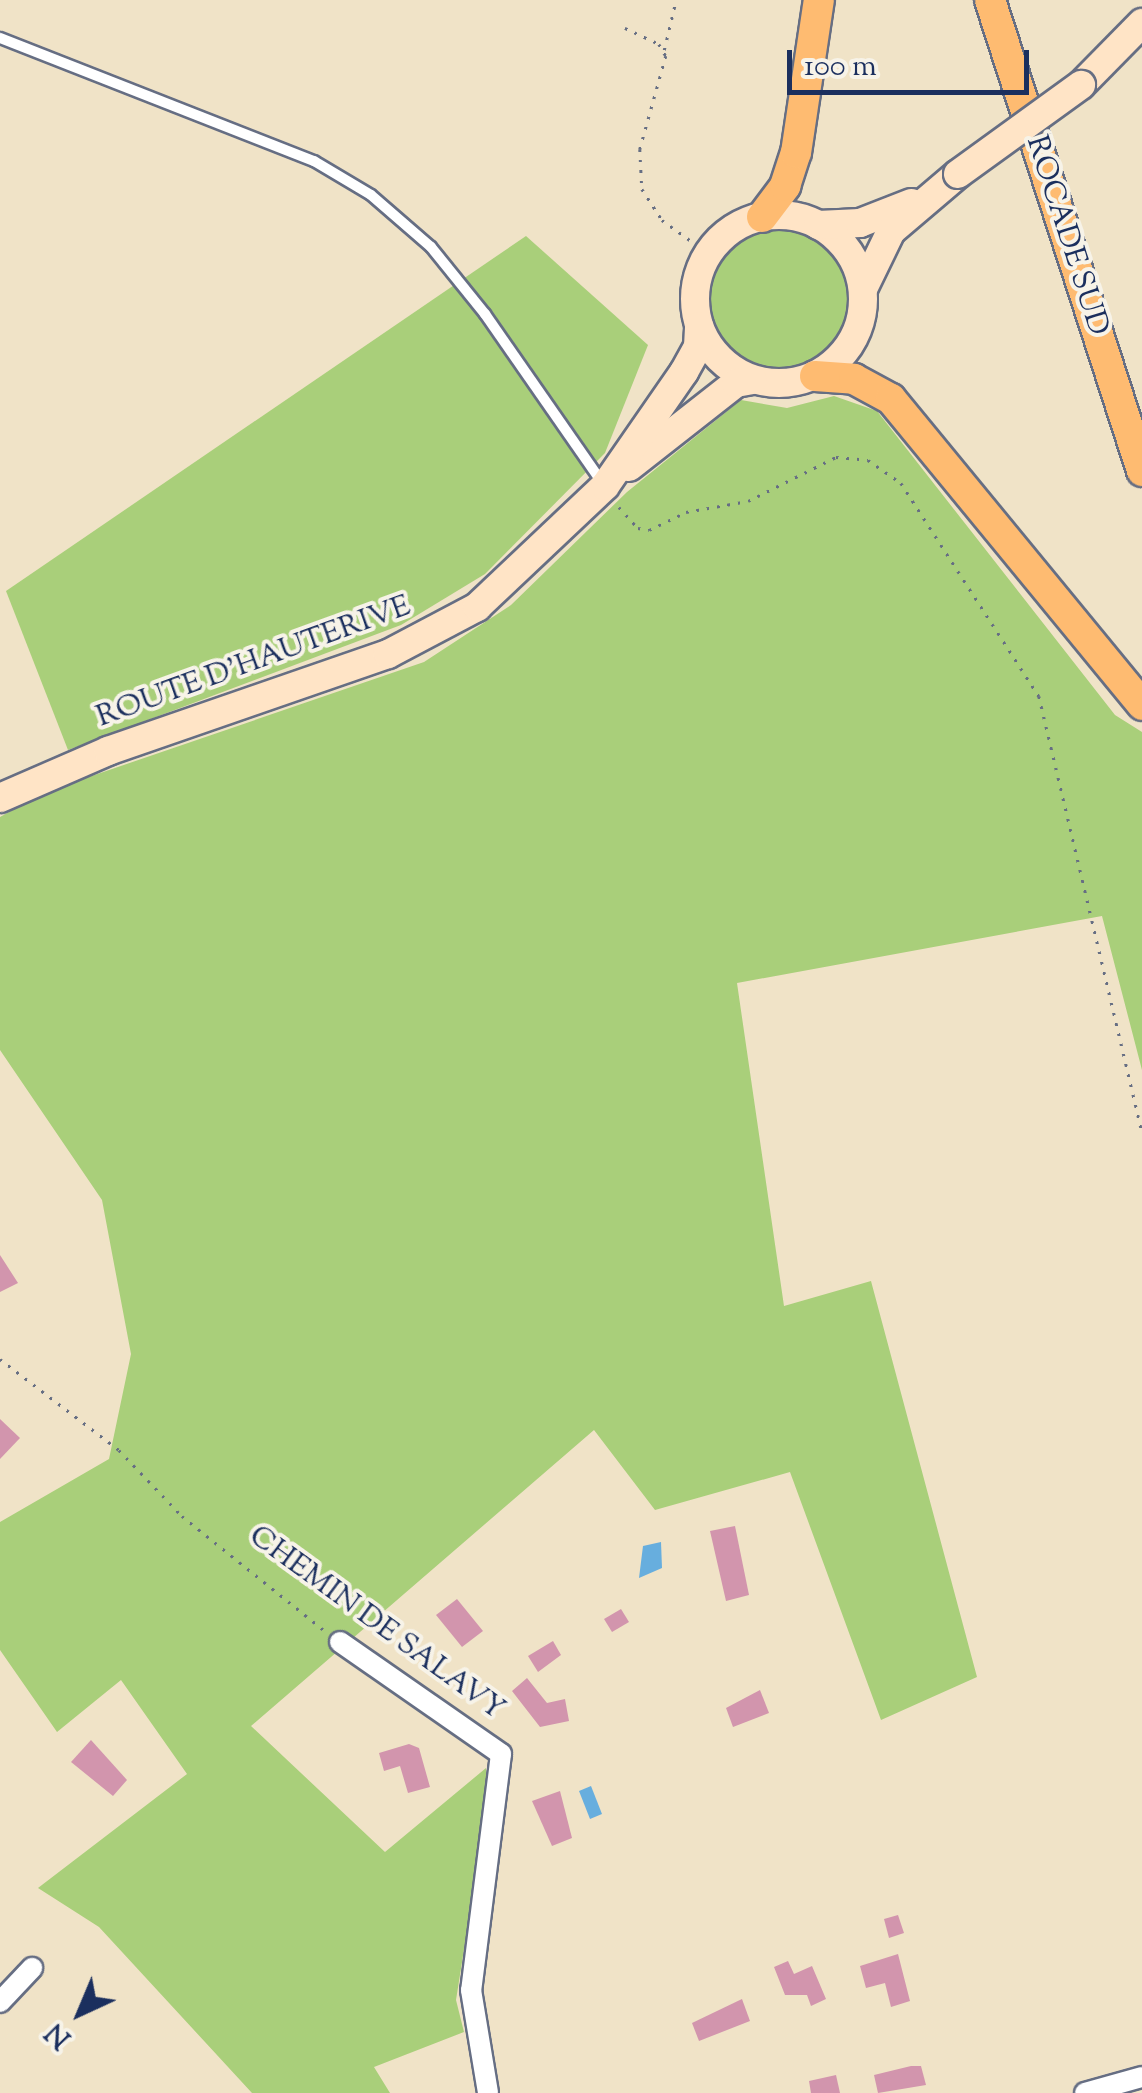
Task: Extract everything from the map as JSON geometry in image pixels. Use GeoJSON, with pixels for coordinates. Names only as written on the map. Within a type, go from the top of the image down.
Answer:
{"type":"FeatureCollection","features":[{"type":"Feature","properties":{"kind":"main road"},"geometry":{"type":"LineString","coordinates":[[762,217],[785,186],[796,153],[820,0]]}},
{"type":"Feature","properties":{"kind":"main road","name":"ROCADE SUD"},"geometry":{"type":"LineString","coordinates":[[990,0],[1142,472]]}},
{"type":"Feature","properties":{"kind":"main road"},"geometry":{"type":"LineString","coordinates":[[815,376],[854,379],[891,399],[1142,706]]}},
{"type":"Feature","properties":{"kind":"street"},"geometry":{"type":"LineString","coordinates":[[1081,84],[1142,23]]}},
{"type":"Feature","properties":{"kind":"street"},"geometry":{"type":"LineString","coordinates":[[815,376],[852,340],[863,289],[885,239],[926,196],[1142,41]]}},
{"type":"Feature","properties":{"kind":"street"},"geometry":{"type":"LineString","coordinates":[[708,253],[741,224],[762,217],[818,225],[860,223],[926,196]]}},
{"type":"Feature","properties":{"kind":"street"},"geometry":{"type":"LineString","coordinates":[[818,225],[840,241],[863,289]]}},
{"type":"Feature","properties":{"kind":"street","name":"ROUTE D'HAUTERIVE"},"geometry":{"type":"LineString","coordinates":[[604,486],[698,347],[696,289],[708,253]]}},
{"type":"Feature","properties":{"kind":"street"},"geometry":{"type":"LineString","coordinates":[[700,326],[730,368],[753,380]]}},
{"type":"Feature","properties":{"kind":"street","name":"ROUTE D'HAUTERIVE"},"geometry":{"type":"LineString","coordinates":[[0,798],[64,768],[430,635],[499,590],[604,486],[718,396],[753,380],[784,383],[815,376]]}},
{"type":"Feature","properties":{"kind":"street","name":"CHEMIN DE SALAVY"},"geometry":{"type":"LineString","coordinates":[[340,1642],[501,1754],[470,1990],[488,2093]]}},
{"type":"Feature","properties":{"kind":"street"},"geometry":{"type":"LineString","coordinates":[[0,2002],[32,1968]]}},
{"type":"Feature","properties":{"kind":"street"},"geometry":{"type":"LineString","coordinates":[[1086,2093],[1142,2077]]}},
{"type":"Feature","properties":{"kind":"lane"},"geometry":{"type":"LineString","coordinates":[[0,38],[314,161],[372,195],[430,247],[463,288],[604,486]]}},
{"type":"Feature","properties":{"kind":"path"},"geometry":{"type":"LineString","coordinates":[[676,0],[639,176],[662,220],[708,253]]}},
{"type":"Feature","properties":{"kind":"path"},"geometry":{"type":"LineString","coordinates":[[624,28],[664,50]]}},
{"type":"Feature","properties":{"kind":"path"},"geometry":{"type":"LineString","coordinates":[[604,486],[634,524],[649,530],[686,512],[748,501],[825,459],[868,460],[901,483],[1043,704],[1142,1132]]}},
{"type":"Feature","properties":{"kind":"path","name":"CHEMIN DE SALAVY"},"geometry":{"type":"LineString","coordinates":[[0,1360],[119,1450],[182,1516],[340,1642]]}},
{"type":"Feature","properties":{"kind":"green space"},"geometry":{"type":"Polygon","coordinates":[[[779,226],[807,232],[830,248],[846,271],[852,299],[846,327],[830,350],[807,366],[779,372],[751,366],[728,350],[712,327],[706,299],[712,271],[728,248],[751,232],[779,226]]]}},
{"type":"Feature","properties":{"kind":"green space"},"geometry":{"type":"Polygon","coordinates":[[[526,236],[648,345],[605,453],[485,574],[401,625],[68,750],[6,591],[526,236]]]}},
{"type":"Feature","properties":{"kind":"green space"},"geometry":{"type":"Polygon","coordinates":[[[834,396],[877,411],[1115,715],[1142,732],[1142,1070],[1102,916],[737,983],[784,1306],[871,1281],[977,1677],[881,1720],[790,1472],[655,1510],[594,1430],[251,1726],[385,1852],[486,1768],[488,1798],[456,2000],[464,2032],[374,2067],[390,2093],[252,2093],[99,1927],[38,1888],[187,1774],[121,1680],[57,1732],[0,1650],[0,1522],[109,1459],[131,1354],[102,1200],[0,1050],[0,817],[45,792],[424,662],[511,605],[627,492],[741,400],[787,408],[834,396]]]}},
{"type":"Feature","properties":{"kind":"water"},"geometry":{"type":"Polygon","coordinates":[[[661,1542],[662,1568],[639,1578],[643,1546],[661,1542]]]}},
{"type":"Feature","properties":{"kind":"water"},"geometry":{"type":"Polygon","coordinates":[[[591,1786],[602,1814],[590,1819],[579,1791],[591,1786]]]}},
{"type":"Feature","properties":{"kind":"building"},"geometry":{"type":"Polygon","coordinates":[[[0,1255],[18,1283],[0,1292],[0,1255]]]}},
{"type":"Feature","properties":{"kind":"building"},"geometry":{"type":"Polygon","coordinates":[[[0,1419],[20,1438],[0,1459],[0,1419]]]}},
{"type":"Feature","properties":{"kind":"building"},"geometry":{"type":"Polygon","coordinates":[[[735,1526],[749,1595],[726,1601],[710,1531],[735,1526]]]}},
{"type":"Feature","properties":{"kind":"building"},"geometry":{"type":"Polygon","coordinates":[[[457,1599],[483,1631],[462,1647],[436,1615],[457,1599]]]}},
{"type":"Feature","properties":{"kind":"building"},"geometry":{"type":"Polygon","coordinates":[[[621,1609],[629,1622],[612,1632],[604,1619],[621,1609]]]}},
{"type":"Feature","properties":{"kind":"building"},"geometry":{"type":"Polygon","coordinates":[[[553,1641],[561,1655],[538,1672],[528,1656],[553,1641]]]}},
{"type":"Feature","properties":{"kind":"building"},"geometry":{"type":"Polygon","coordinates":[[[527,1678],[547,1703],[565,1699],[569,1721],[540,1727],[512,1691],[527,1678]]]}},
{"type":"Feature","properties":{"kind":"building"},"geometry":{"type":"Polygon","coordinates":[[[760,1690],[769,1713],[733,1727],[726,1708],[760,1690]]]}},
{"type":"Feature","properties":{"kind":"building"},"geometry":{"type":"Polygon","coordinates":[[[91,1740],[127,1780],[113,1796],[71,1762],[91,1740]]]}},
{"type":"Feature","properties":{"kind":"building"},"geometry":{"type":"Polygon","coordinates":[[[409,1744],[419,1748],[430,1787],[408,1793],[400,1766],[384,1771],[379,1753],[409,1744]]]}},
{"type":"Feature","properties":{"kind":"building"},"geometry":{"type":"Polygon","coordinates":[[[560,1791],[572,1838],[552,1846],[532,1801],[560,1791]]]}},
{"type":"Feature","properties":{"kind":"building"},"geometry":{"type":"Polygon","coordinates":[[[898,1915],[904,1933],[889,1938],[884,1919],[898,1915]]]}},
{"type":"Feature","properties":{"kind":"building"},"geometry":{"type":"Polygon","coordinates":[[[898,1954],[910,2001],[891,2007],[885,1983],[866,1988],[860,1966],[898,1954]]]}},
{"type":"Feature","properties":{"kind":"building"},"geometry":{"type":"Polygon","coordinates":[[[788,1961],[794,1974],[812,1966],[826,1999],[811,2006],[807,1995],[785,1995],[774,1967],[788,1961]]]}},
{"type":"Feature","properties":{"kind":"building"},"geometry":{"type":"Polygon","coordinates":[[[742,1999],[750,2021],[699,2041],[692,2023],[742,1999]]]}},
{"type":"Feature","properties":{"kind":"building"},"geometry":{"type":"Polygon","coordinates":[[[921,2066],[926,2085],[878,2093],[874,2075],[921,2066]]]}},
{"type":"Feature","properties":{"kind":"building"},"geometry":{"type":"Polygon","coordinates":[[[836,2075],[840,2093],[811,2093],[809,2081],[836,2075]]]}}]}
